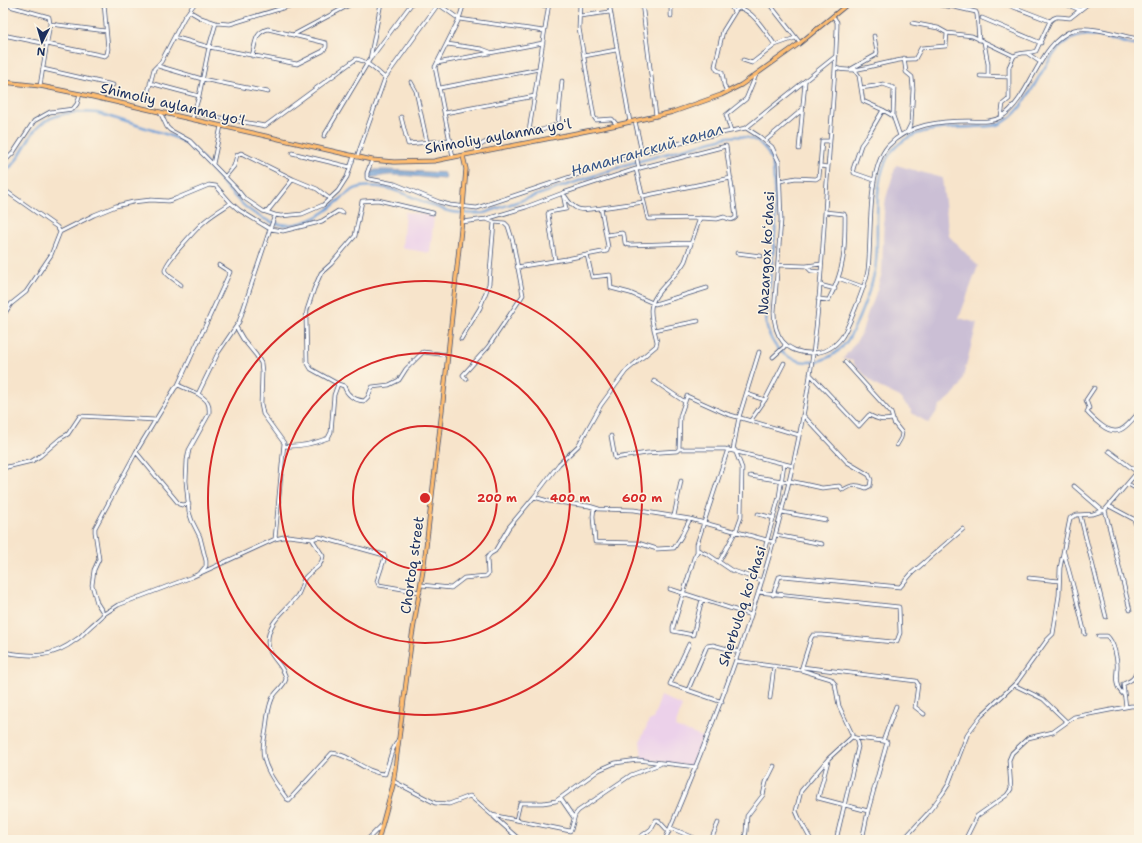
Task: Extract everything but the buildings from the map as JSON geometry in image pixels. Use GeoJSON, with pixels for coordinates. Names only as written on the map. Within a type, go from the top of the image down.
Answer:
{"type":"FeatureCollection","features":[{"type":"Feature","properties":{"kind":"main road","name":"Shimoliy aylanma yoʻl"},"geometry":{"type":"LineString","coordinates":[[3,82],[40,86],[80,94],[372,160],[394,162],[434,161],[635,121],[673,112],[727,92],[756,75],[800,43],[849,3]]}},
{"type":"Feature","properties":{"kind":"main road","name":"Chortoq street"},"geometry":{"type":"LineString","coordinates":[[378,840],[393,781],[421,585],[462,220],[466,169],[463,156]]}},
{"type":"Feature","properties":{"kind":"street"},"geometry":{"type":"LineString","coordinates":[[9,3],[10,6],[49,17],[50,24],[40,86]]}},
{"type":"Feature","properties":{"kind":"street"},"geometry":{"type":"LineString","coordinates":[[3,35],[105,56],[108,49],[104,4],[95,3]]}},
{"type":"Feature","properties":{"kind":"street"},"geometry":{"type":"LineString","coordinates":[[148,92],[154,69],[158,66],[195,3]]}},
{"type":"Feature","properties":{"kind":"street"},"geometry":{"type":"LineString","coordinates":[[189,11],[201,18],[216,23],[230,24],[298,3]]}},
{"type":"Feature","properties":{"kind":"street"},"geometry":{"type":"LineString","coordinates":[[293,35],[353,3]]}},
{"type":"Feature","properties":{"kind":"street"},"geometry":{"type":"LineString","coordinates":[[370,59],[381,3]]}},
{"type":"Feature","properties":{"kind":"street"},"geometry":{"type":"LineString","coordinates":[[324,136],[370,59],[412,3]]}},
{"type":"Feature","properties":{"kind":"street"},"geometry":{"type":"LineString","coordinates":[[160,112],[167,127],[190,142],[244,198],[274,215],[281,216],[302,214],[330,200],[338,191],[347,177],[350,167],[356,157],[386,78],[438,3],[459,19],[544,32]]}},
{"type":"Feature","properties":{"kind":"street"},"geometry":{"type":"LineString","coordinates":[[453,158],[451,140],[435,68],[459,19],[464,3]]}},
{"type":"Feature","properties":{"kind":"street"},"geometry":{"type":"LineString","coordinates":[[528,3],[549,5],[529,131]]}},
{"type":"Feature","properties":{"kind":"street"},"geometry":{"type":"LineString","coordinates":[[580,3],[579,28],[595,119],[612,118],[617,125]]}},
{"type":"Feature","properties":{"kind":"street"},"geometry":{"type":"LineString","coordinates":[[609,3],[616,50],[630,122]]}},
{"type":"Feature","properties":{"kind":"street"},"geometry":{"type":"LineString","coordinates":[[642,3],[656,116]]}},
{"type":"Feature","properties":{"kind":"street"},"geometry":{"type":"LineString","coordinates":[[671,3],[671,16]]}},
{"type":"Feature","properties":{"kind":"street"},"geometry":{"type":"LineString","coordinates":[[729,3],[734,12]]}},
{"type":"Feature","properties":{"kind":"street"},"geometry":{"type":"LineString","coordinates":[[927,3],[976,12],[979,40]]}},
{"type":"Feature","properties":{"kind":"street"},"geometry":{"type":"LineString","coordinates":[[1063,3],[1080,10]]}},
{"type":"Feature","properties":{"kind":"street"},"geometry":{"type":"LineString","coordinates":[[1001,117],[1003,104],[1009,99],[1010,63],[1014,56],[1018,53],[1036,51],[1050,21],[1053,18],[1058,16],[1070,18],[1089,3]]}},
{"type":"Feature","properties":{"kind":"street"},"geometry":{"type":"LineString","coordinates":[[771,6],[800,43]]}},
{"type":"Feature","properties":{"kind":"street"},"geometry":{"type":"LineString","coordinates":[[1011,6],[1050,21]]}},
{"type":"Feature","properties":{"kind":"street"},"geometry":{"type":"LineString","coordinates":[[727,92],[724,85],[722,72],[717,70],[715,66],[723,31],[737,9],[742,8],[752,15],[775,45]]}},
{"type":"Feature","properties":{"kind":"street"},"geometry":{"type":"LineString","coordinates":[[580,16],[610,12]]}},
{"type":"Feature","properties":{"kind":"street","name":"Sherbuloq koʻchasi"},"geometry":{"type":"LineString","coordinates":[[665,840],[722,702],[774,542],[793,466],[811,370],[822,264],[836,56],[837,22],[833,16]]}},
{"type":"Feature","properties":{"kind":"street"},"geometry":{"type":"LineString","coordinates":[[982,18],[1040,43]]}},
{"type":"Feature","properties":{"kind":"street"},"geometry":{"type":"LineString","coordinates":[[192,119],[199,96],[209,47],[216,23]]}},
{"type":"Feature","properties":{"kind":"street"},"geometry":{"type":"LineString","coordinates":[[912,23],[941,29],[947,33],[972,36],[1014,56]]}},
{"type":"Feature","properties":{"kind":"street"},"geometry":{"type":"LineString","coordinates":[[50,24],[106,32]]}},
{"type":"Feature","properties":{"kind":"street"},"geometry":{"type":"LineString","coordinates":[[174,37],[209,47],[252,56],[297,64],[325,49],[325,42],[268,29],[258,34],[252,56]]}},
{"type":"Feature","properties":{"kind":"street"},"geometry":{"type":"LineString","coordinates":[[774,356],[785,346],[797,352],[823,352],[834,346],[841,338],[868,272],[874,180],[883,153],[888,146],[906,133],[920,127],[939,122],[986,121],[995,120],[1001,117],[1019,98],[1040,62],[1059,40],[1073,31],[1091,29],[1139,40]]}},
{"type":"Feature","properties":{"kind":"street"},"geometry":{"type":"LineString","coordinates":[[835,68],[855,70],[904,58],[915,58],[922,47],[945,46],[947,33]]}},
{"type":"Feature","properties":{"kind":"street"},"geometry":{"type":"LineString","coordinates":[[851,69],[876,55],[877,52],[874,36]]}},
{"type":"Feature","properties":{"kind":"street"},"geometry":{"type":"LineString","coordinates":[[743,60],[748,60],[752,63],[775,45],[795,38]]}},
{"type":"Feature","properties":{"kind":"street"},"geometry":{"type":"LineString","coordinates":[[437,63],[543,42]]}},
{"type":"Feature","properties":{"kind":"street"},"geometry":{"type":"LineString","coordinates":[[986,42],[989,76]]}},
{"type":"Feature","properties":{"kind":"street"},"geometry":{"type":"LineString","coordinates":[[447,44],[482,49],[490,52]]}},
{"type":"Feature","properties":{"kind":"street"},"geometry":{"type":"LineString","coordinates":[[584,56],[616,50]]}},
{"type":"Feature","properties":{"kind":"street"},"geometry":{"type":"LineString","coordinates":[[1027,52],[1040,62]]}},
{"type":"Feature","properties":{"kind":"street"},"geometry":{"type":"LineString","coordinates":[[372,160],[367,173],[367,178],[395,184],[450,205],[472,208],[483,207],[642,153],[731,130],[746,128],[836,56]]}},
{"type":"Feature","properties":{"kind":"street"},"geometry":{"type":"LineString","coordinates":[[904,58],[906,72],[912,77],[913,89],[911,124],[906,133]]}},
{"type":"Feature","properties":{"kind":"street"},"geometry":{"type":"LineString","coordinates":[[194,113],[265,126],[356,59],[359,59],[367,64],[386,78]]}},
{"type":"Feature","properties":{"kind":"street"},"geometry":{"type":"LineString","coordinates":[[158,66],[202,79],[268,92]]}},
{"type":"Feature","properties":{"kind":"street"},"geometry":{"type":"LineString","coordinates":[[43,69],[113,85]]}},
{"type":"Feature","properties":{"kind":"street"},"geometry":{"type":"LineString","coordinates":[[440,88],[539,69]]}},
{"type":"Feature","properties":{"kind":"street"},"geometry":{"type":"LineString","coordinates":[[855,70],[859,76],[863,101],[893,116]]}},
{"type":"Feature","properties":{"kind":"street"},"geometry":{"type":"LineString","coordinates":[[731,130],[726,115],[746,99],[756,75]]}},
{"type":"Feature","properties":{"kind":"street"},"geometry":{"type":"LineString","coordinates":[[980,76],[1009,77]]}},
{"type":"Feature","properties":{"kind":"street"},"geometry":{"type":"LineString","coordinates":[[476,153],[478,147],[484,143],[529,131],[542,130],[558,124],[562,81]]}},
{"type":"Feature","properties":{"kind":"street"},"geometry":{"type":"LineString","coordinates":[[411,82],[416,91],[427,142]]}},
{"type":"Feature","properties":{"kind":"street"},"geometry":{"type":"LineString","coordinates":[[800,149],[805,82]]}},
{"type":"Feature","properties":{"kind":"street"},"geometry":{"type":"LineString","coordinates":[[150,83],[199,96]]}},
{"type":"Feature","properties":{"kind":"street"},"geometry":{"type":"LineString","coordinates":[[861,88],[883,84],[894,88],[893,116],[900,136]]}},
{"type":"Feature","properties":{"kind":"street"},"geometry":{"type":"LineString","coordinates":[[3,163],[13,153],[34,121],[50,112],[73,108],[77,104],[80,94]]}},
{"type":"Feature","properties":{"kind":"street"},"geometry":{"type":"LineString","coordinates":[[445,113],[535,96]]}},
{"type":"Feature","properties":{"kind":"street"},"geometry":{"type":"LineString","coordinates":[[765,141],[802,110]]}},
{"type":"Feature","properties":{"kind":"street"},"geometry":{"type":"LineString","coordinates":[[874,180],[854,173],[852,169],[861,144],[869,134],[883,110]]}},
{"type":"Feature","properties":{"kind":"street"},"geometry":{"type":"LineString","coordinates":[[401,117],[408,144],[451,140]]}},
{"type":"Feature","properties":{"kind":"street"},"geometry":{"type":"LineString","coordinates":[[635,121],[642,153]]}},
{"type":"Feature","properties":{"kind":"street"},"geometry":{"type":"LineString","coordinates":[[212,164],[222,126]]}},
{"type":"Feature","properties":{"kind":"street","name":"Nazargox koʻchasi"},"geometry":{"type":"LineString","coordinates":[[746,128],[772,147],[779,162],[781,220],[774,323],[776,331],[785,346]]}},
{"type":"Feature","properties":{"kind":"street"},"geometry":{"type":"LineString","coordinates":[[780,181],[796,178],[816,179],[819,177],[822,141],[830,141]]}},
{"type":"Feature","properties":{"kind":"street"},"geometry":{"type":"LineString","coordinates":[[462,220],[486,219],[638,169],[725,146],[727,147],[736,214],[735,218],[730,220],[724,217],[717,219],[648,219],[644,202],[638,169],[636,155]]}},
{"type":"Feature","properties":{"kind":"street"},"geometry":{"type":"LineString","coordinates":[[225,177],[234,166],[239,153],[317,189],[330,200]]}},
{"type":"Feature","properties":{"kind":"street"},"geometry":{"type":"LineString","coordinates":[[292,153],[350,167]]}},
{"type":"Feature","properties":{"kind":"street"},"geometry":{"type":"LineString","coordinates":[[820,166],[828,167]]}},
{"type":"Feature","properties":{"kind":"street"},"geometry":{"type":"LineString","coordinates":[[643,196],[731,178]]}},
{"type":"Feature","properties":{"kind":"street"},"geometry":{"type":"LineString","coordinates":[[267,212],[293,179]]}},
{"type":"Feature","properties":{"kind":"street"},"geometry":{"type":"LineString","coordinates":[[3,316],[10,304],[26,292],[51,255],[60,232],[116,206],[133,202],[168,201],[209,185],[216,186],[231,203],[254,219],[283,231],[322,221],[338,211],[343,214]]}},
{"type":"Feature","properties":{"kind":"street"},"geometry":{"type":"LineString","coordinates":[[3,189],[57,227],[60,232]]}},
{"type":"Feature","properties":{"kind":"street"},"geometry":{"type":"LineString","coordinates":[[563,193],[574,208],[581,210],[644,202]]}},
{"type":"Feature","properties":{"kind":"street"},"geometry":{"type":"LineString","coordinates":[[555,261],[548,214],[549,212],[566,209],[563,193]]}},
{"type":"Feature","properties":{"kind":"street"},"geometry":{"type":"LineString","coordinates":[[433,213],[378,200],[362,201],[355,236],[319,276],[307,310],[307,362],[308,367],[344,386],[346,392],[352,397],[364,401],[368,397],[372,387],[389,384],[399,380],[406,369],[423,352],[448,355]]}},
{"type":"Feature","properties":{"kind":"street"},"geometry":{"type":"LineString","coordinates":[[181,285],[165,272],[165,268],[172,257],[205,221],[231,203]]}},
{"type":"Feature","properties":{"kind":"street"},"geometry":{"type":"LineString","coordinates":[[517,267],[607,251],[608,247],[601,208]]}},
{"type":"Feature","properties":{"kind":"street"},"geometry":{"type":"LineString","coordinates":[[818,299],[828,300],[835,289],[844,260],[845,216],[844,214],[825,212]]}},
{"type":"Feature","properties":{"kind":"street"},"geometry":{"type":"LineString","coordinates":[[198,394],[218,353],[236,327],[249,294],[274,215]]}},
{"type":"Feature","properties":{"kind":"street"},"geometry":{"type":"LineString","coordinates":[[421,585],[451,588],[464,578],[486,576],[489,572],[486,561],[488,556],[495,551],[509,527],[559,464],[578,446],[602,405],[626,371],[656,346],[657,342],[650,310],[652,303],[658,292],[682,268],[700,218]]}},
{"type":"Feature","properties":{"kind":"street"},"geometry":{"type":"LineString","coordinates":[[466,379],[463,375],[488,347],[522,297],[523,293],[513,242],[508,226],[505,223],[494,222],[486,219]]}},
{"type":"Feature","properties":{"kind":"street"},"geometry":{"type":"LineString","coordinates":[[461,339],[480,308],[488,284],[494,222]]}},
{"type":"Feature","properties":{"kind":"street"},"geometry":{"type":"LineString","coordinates":[[606,235],[622,233],[624,235],[625,243],[629,245],[691,243]]}},
{"type":"Feature","properties":{"kind":"street"},"geometry":{"type":"LineString","coordinates":[[737,253],[762,256]]}},
{"type":"Feature","properties":{"kind":"street"},"geometry":{"type":"LineString","coordinates":[[587,255],[592,277],[610,275],[611,288],[630,293],[652,303],[660,303],[707,288]]}},
{"type":"Feature","properties":{"kind":"street"},"geometry":{"type":"LineString","coordinates":[[779,265],[806,266],[822,264]]}},
{"type":"Feature","properties":{"kind":"street"},"geometry":{"type":"LineString","coordinates":[[104,614],[97,603],[92,585],[94,570],[98,560],[94,532],[95,528],[136,452],[178,385],[230,272],[219,265]]}},
{"type":"Feature","properties":{"kind":"street"},"geometry":{"type":"LineString","coordinates":[[806,266],[811,271],[821,272]]}},
{"type":"Feature","properties":{"kind":"street"},"geometry":{"type":"LineString","coordinates":[[838,278],[863,287]]}},
{"type":"Feature","properties":{"kind":"street"},"geometry":{"type":"LineString","coordinates":[[820,285],[835,289]]}},
{"type":"Feature","properties":{"kind":"street"},"geometry":{"type":"LineString","coordinates":[[654,330],[698,322]]}},
{"type":"Feature","properties":{"kind":"street"},"geometry":{"type":"LineString","coordinates":[[236,327],[242,339],[261,363],[261,404],[263,414],[284,443],[275,539]]}},
{"type":"Feature","properties":{"kind":"street"},"geometry":{"type":"LineString","coordinates":[[720,562],[736,531],[741,517],[743,477],[742,468],[734,450],[738,416],[759,352]]}},
{"type":"Feature","properties":{"kind":"street"},"geometry":{"type":"LineString","coordinates":[[845,362],[891,413],[892,419],[902,433],[897,445]]}},
{"type":"Feature","properties":{"kind":"street"},"geometry":{"type":"LineString","coordinates":[[751,420],[765,400],[784,363]]}},
{"type":"Feature","properties":{"kind":"street"},"geometry":{"type":"LineString","coordinates":[[810,374],[859,426],[869,415],[877,420],[892,419]]}},
{"type":"Feature","properties":{"kind":"street"},"geometry":{"type":"LineString","coordinates":[[654,381],[684,402]]}},
{"type":"Feature","properties":{"kind":"street"},"geometry":{"type":"LineString","coordinates":[[284,446],[303,446],[328,438],[331,432],[334,395],[338,384]]}},
{"type":"Feature","properties":{"kind":"street"},"geometry":{"type":"LineString","coordinates":[[178,385],[205,398],[210,406],[209,414],[187,454],[186,481],[192,521],[200,537],[206,561],[206,566],[200,573]]}},
{"type":"Feature","properties":{"kind":"street"},"geometry":{"type":"LineString","coordinates":[[1094,388],[1086,400],[1089,408],[1087,412],[1106,429],[1115,432],[1119,431],[1139,412]]}},
{"type":"Feature","properties":{"kind":"street"},"geometry":{"type":"LineString","coordinates":[[746,394],[765,400]]}},
{"type":"Feature","properties":{"kind":"street"},"geometry":{"type":"LineString","coordinates":[[679,449],[680,418],[687,396],[717,410],[799,435]]}},
{"type":"Feature","properties":{"kind":"street"},"geometry":{"type":"LineString","coordinates":[[750,476],[822,488],[839,486],[843,490],[853,485],[866,488],[870,486],[871,480],[869,475],[847,462],[803,415]]}},
{"type":"Feature","properties":{"kind":"street"},"geometry":{"type":"LineString","coordinates":[[3,468],[32,461],[40,456],[68,434],[80,416],[156,420]]}},
{"type":"Feature","properties":{"kind":"street"},"geometry":{"type":"LineString","coordinates":[[611,436],[615,458],[674,451],[679,449],[728,449],[793,466]]}},
{"type":"Feature","properties":{"kind":"street"},"geometry":{"type":"LineString","coordinates":[[702,599],[694,635],[673,631],[697,551],[697,544],[728,449]]}},
{"type":"Feature","properties":{"kind":"street"},"geometry":{"type":"LineString","coordinates":[[903,840],[927,814],[948,785],[968,733],[981,716],[1014,686],[1047,640],[1053,634],[1060,568],[1069,520],[1072,516],[1093,514],[1104,510],[1138,471],[1109,451]]}},
{"type":"Feature","properties":{"kind":"street"},"geometry":{"type":"LineString","coordinates":[[136,452],[179,504],[189,504]]}},
{"type":"Feature","properties":{"kind":"street"},"geometry":{"type":"LineString","coordinates":[[765,548],[779,497],[784,464]]}},
{"type":"Feature","properties":{"kind":"street"},"geometry":{"type":"LineString","coordinates":[[674,516],[681,481]]}},
{"type":"Feature","properties":{"kind":"street"},"geometry":{"type":"LineString","coordinates":[[1128,484],[1139,490]]}},
{"type":"Feature","properties":{"kind":"street"},"geometry":{"type":"LineString","coordinates":[[1074,486],[1104,510],[1130,610]]}},
{"type":"Feature","properties":{"kind":"street"},"geometry":{"type":"LineString","coordinates":[[534,496],[548,501],[589,506],[594,508],[634,510],[690,519],[774,542]]}},
{"type":"Feature","properties":{"kind":"street"},"geometry":{"type":"LineString","coordinates":[[1109,506],[1139,522]]}},
{"type":"Feature","properties":{"kind":"street"},"geometry":{"type":"LineString","coordinates":[[594,508],[593,516],[596,542],[638,543],[657,549],[674,548],[690,519]]}},
{"type":"Feature","properties":{"kind":"street"},"geometry":{"type":"LineString","coordinates":[[782,512],[826,520]]}},
{"type":"Feature","properties":{"kind":"street"},"geometry":{"type":"LineString","coordinates":[[758,514],[774,518]]}},
{"type":"Feature","properties":{"kind":"street"},"geometry":{"type":"LineString","coordinates":[[1080,515],[1106,617]]}},
{"type":"Feature","properties":{"kind":"street"},"geometry":{"type":"LineString","coordinates":[[1134,520],[1139,538]]}},
{"type":"Feature","properties":{"kind":"street"},"geometry":{"type":"LineString","coordinates":[[773,595],[777,580],[779,577],[783,576],[900,587],[912,573],[963,529]]}},
{"type":"Feature","properties":{"kind":"street"},"geometry":{"type":"LineString","coordinates":[[776,535],[822,544]]}},
{"type":"Feature","properties":{"kind":"street"},"geometry":{"type":"LineString","coordinates":[[3,652],[40,656],[48,654],[65,647],[77,639],[104,614],[126,601],[200,573],[275,539],[288,536],[312,540],[319,537],[384,555],[378,581],[379,585],[420,592]]}},
{"type":"Feature","properties":{"kind":"street"},"geometry":{"type":"LineString","coordinates":[[312,540],[323,556],[321,564],[305,579],[299,594],[272,624],[268,638],[270,652],[284,672],[286,678],[286,682],[275,693],[269,710],[263,747],[268,770],[289,800],[332,753],[370,770],[386,774],[392,751],[398,740]]}},
{"type":"Feature","properties":{"kind":"street"},"geometry":{"type":"LineString","coordinates":[[697,551],[702,551],[731,570],[762,581]]}},
{"type":"Feature","properties":{"kind":"street"},"geometry":{"type":"LineString","coordinates":[[1063,551],[1085,634]]}},
{"type":"Feature","properties":{"kind":"street"},"geometry":{"type":"LineString","coordinates":[[1029,578],[1059,581]]}},
{"type":"Feature","properties":{"kind":"street"},"geometry":{"type":"LineString","coordinates":[[670,589],[751,615]]}},
{"type":"Feature","properties":{"kind":"street"},"geometry":{"type":"LineString","coordinates":[[758,592],[773,595],[898,606],[900,609],[900,633],[897,641],[893,642],[815,635],[810,638],[802,668]]}},
{"type":"Feature","properties":{"kind":"street"},"geometry":{"type":"LineString","coordinates":[[1098,636],[1107,636],[1110,640],[1115,654],[1117,669],[1116,680],[1120,691],[1124,695]]}},
{"type":"Feature","properties":{"kind":"street"},"geometry":{"type":"LineString","coordinates":[[689,644],[670,684],[722,702]]}},
{"type":"Feature","properties":{"kind":"street"},"geometry":{"type":"LineString","coordinates":[[688,690],[707,646],[713,645],[739,652]]}},
{"type":"Feature","properties":{"kind":"street"},"geometry":{"type":"LineString","coordinates":[[736,661],[916,681],[918,684],[915,707],[924,714]]}},
{"type":"Feature","properties":{"kind":"street"},"geometry":{"type":"LineString","coordinates":[[770,698],[774,666]]}},
{"type":"Feature","properties":{"kind":"street"},"geometry":{"type":"LineString","coordinates":[[1126,707],[1123,684],[1132,681],[1139,666]]}},
{"type":"Feature","properties":{"kind":"street"},"geometry":{"type":"LineString","coordinates":[[802,668],[833,681],[835,684],[839,706],[852,737]]}},
{"type":"Feature","properties":{"kind":"street"},"geometry":{"type":"LineString","coordinates":[[1014,686],[1043,699],[1067,722]]}},
{"type":"Feature","properties":{"kind":"street"},"geometry":{"type":"LineString","coordinates":[[883,741],[896,706]]}},
{"type":"Feature","properties":{"kind":"street"},"geometry":{"type":"LineString","coordinates":[[965,840],[977,816],[1007,795],[1011,789],[1009,760],[1012,753],[1028,738],[1053,732],[1074,717],[1139,706]]}},
{"type":"Feature","properties":{"kind":"street"},"geometry":{"type":"LineString","coordinates":[[852,737],[887,742],[868,811],[862,840]]}},
{"type":"Feature","properties":{"kind":"street"},"geometry":{"type":"LineString","coordinates":[[811,840],[796,811],[802,789],[828,760],[852,737]]}},
{"type":"Feature","properties":{"kind":"street"},"geometry":{"type":"LineString","coordinates":[[836,840],[858,749],[856,738]]}},
{"type":"Feature","properties":{"kind":"street"},"geometry":{"type":"LineString","coordinates":[[516,820],[521,803],[550,803],[561,799],[592,774],[610,764],[634,760],[696,767]]}},
{"type":"Feature","properties":{"kind":"street"},"geometry":{"type":"LineString","coordinates":[[828,760],[818,798],[868,811]]}},
{"type":"Feature","properties":{"kind":"street"},"geometry":{"type":"LineString","coordinates":[[492,815],[568,831],[571,830],[574,818],[578,811],[631,775],[662,763]]}},
{"type":"Feature","properties":{"kind":"street"},"geometry":{"type":"LineString","coordinates":[[744,840],[747,816],[763,795],[766,782],[774,766]]}},
{"type":"Feature","properties":{"kind":"street"},"geometry":{"type":"LineString","coordinates":[[393,781],[435,804],[449,804],[470,796],[520,840]]}},
{"type":"Feature","properties":{"kind":"street"},"geometry":{"type":"LineString","coordinates":[[561,799],[574,818]]}},
{"type":"Feature","properties":{"kind":"street"},"geometry":{"type":"LineString","coordinates":[[636,840],[651,829],[656,820],[658,820],[669,832]]}},
{"type":"Feature","properties":{"kind":"street"},"geometry":{"type":"LineString","coordinates":[[711,840],[718,823]]}},
{"type":"Feature","properties":{"kind":"street"},"geometry":{"type":"LineString","coordinates":[[367,840],[382,825]]}},
{"type":"Feature","properties":{"kind":"street"},"geometry":{"type":"LineString","coordinates":[[671,828],[699,840]]}},
{"type":"Feature","properties":{"kind":"shaded area"},"geometry":{"type":"Polygon","coordinates":[[[896,165],[942,178],[949,236],[978,266],[959,318],[977,323],[961,385],[951,397],[941,405],[929,423],[913,414],[898,396],[875,385],[854,364],[853,361],[843,359],[861,335],[882,273],[884,212],[886,198],[896,165]]]}},
{"type":"Feature","properties":{"kind":"shaded area"},"geometry":{"type":"Polygon","coordinates":[[[405,212],[434,216],[430,253],[402,248],[405,212]]]}},
{"type":"Feature","properties":{"kind":"shaded area"},"geometry":{"type":"Polygon","coordinates":[[[661,696],[682,706],[675,727],[702,737],[691,766],[642,759],[640,741],[649,721],[653,719],[661,696]]]}},
{"type":"Feature","properties":{"kind":"water"},"geometry":{"type":"Polygon","coordinates":[[[375,170],[444,173],[446,178],[407,175],[369,177],[369,173],[375,170]]]}},
{"type":"Feature","properties":{"kind":"waterway","name":"Наманганский канал"},"geometry":{"type":"LineString","coordinates":[[3,174],[16,160],[32,134],[45,122],[70,113],[97,113],[178,139],[188,145],[208,165],[245,207],[256,215],[269,221],[285,225],[302,223],[310,220],[325,212],[353,190],[361,187],[372,186],[382,187],[403,193],[447,211],[457,213],[484,213],[629,164],[727,137],[743,137],[757,142],[762,146],[771,158],[773,167],[776,222],[766,323],[767,328],[773,343],[784,354],[797,360],[813,362],[828,357],[842,348],[852,332],[861,312],[871,286],[877,256],[877,209],[880,177],[885,163],[892,151],[900,143],[909,137],[930,130],[1000,124],[1012,116],[1023,104],[1049,60],[1059,48],[1071,39],[1092,35],[1139,46]]}}]}
